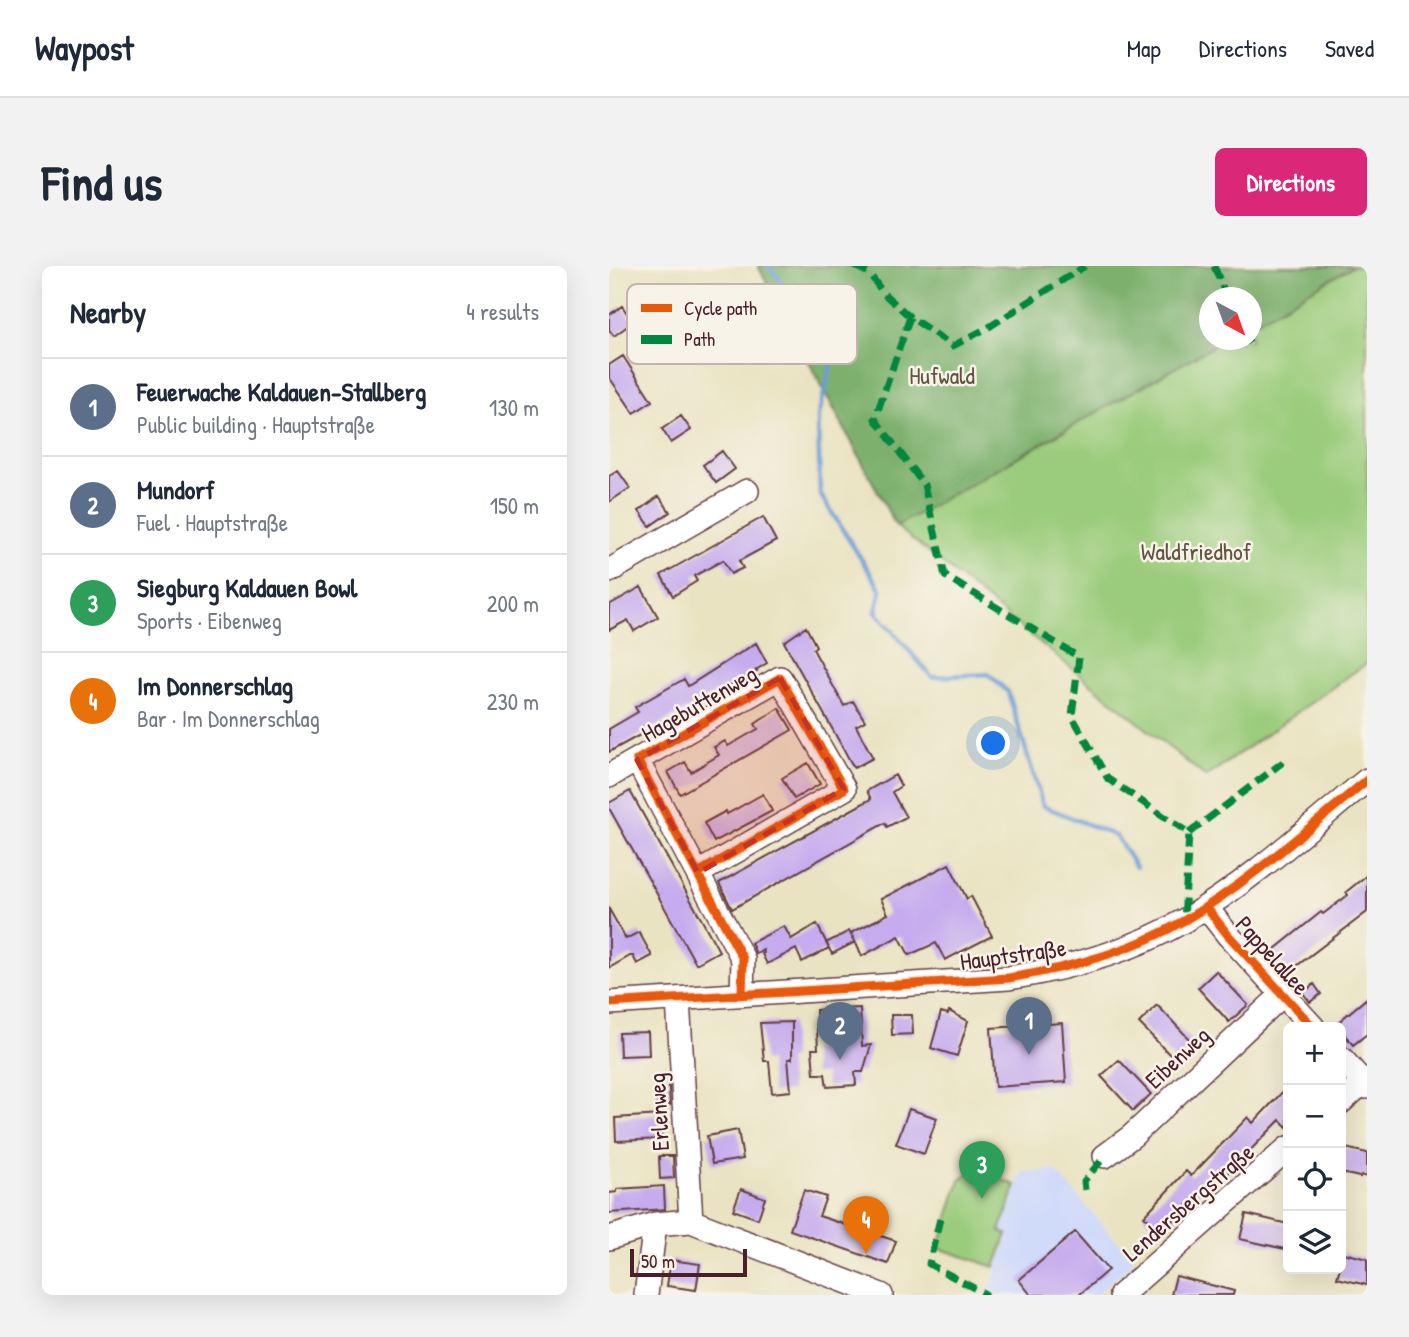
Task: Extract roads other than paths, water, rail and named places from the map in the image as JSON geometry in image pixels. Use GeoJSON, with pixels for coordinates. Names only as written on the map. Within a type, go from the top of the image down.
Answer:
{"type":"FeatureCollection","features":[{"type":"Feature","properties":{"kind":"street"},"geometry":{"type":"LineString","coordinates":[[609,571],[747,491]]}},
{"type":"Feature","properties":{"kind":"street","name":"Hagebuttenweg"},"geometry":{"type":"LineString","coordinates":[[698,873],[844,789],[781,678],[637,760],[743,959],[742,994]]}},
{"type":"Feature","properties":{"kind":"street"},"geometry":{"type":"LineString","coordinates":[[609,776],[637,760]]}},
{"type":"Feature","properties":{"kind":"street","name":"Hauptstraße"},"geometry":{"type":"LineString","coordinates":[[609,1003],[1009,978],[1062,969],[1101,958],[1184,921],[1266,862],[1367,780]]}},
{"type":"Feature","properties":{"kind":"street","name":"Pappelallee"},"geometry":{"type":"LineString","coordinates":[[1206,906],[1228,935],[1308,1022]]}},
{"type":"Feature","properties":{"kind":"street","name":"Eibenweg"},"geometry":{"type":"LineString","coordinates":[[1105,1156],[1132,1136],[1283,995]]}},
{"type":"Feature","properties":{"kind":"street","name":"Erlenweg"},"geometry":{"type":"LineString","coordinates":[[678,999],[691,1221]]}},
{"type":"Feature","properties":{"kind":"street"},"geometry":{"type":"LineString","coordinates":[[1346,1063],[1366,1083],[1346,1098]]}},
{"type":"Feature","properties":{"kind":"street","name":"Lendersbergstraße"},"geometry":{"type":"LineString","coordinates":[[1121,1295],[1283,1153]]}},
{"type":"Feature","properties":{"kind":"street"},"geometry":{"type":"LineString","coordinates":[[609,1238],[655,1224],[691,1221],[881,1295]]}},
{"type":"Feature","properties":{"kind":"street"},"geometry":{"type":"LineString","coordinates":[[646,1295],[655,1224]]}},
{"type":"Feature","properties":{"kind":"waterway"},"geometry":{"type":"LineString","coordinates":[[768,266],[784,284]]}},
{"type":"Feature","properties":{"kind":"waterway"},"geometry":{"type":"LineString","coordinates":[[831,364],[818,418],[820,494],[881,590],[876,612],[932,677],[988,674],[1008,692],[1043,806],[1116,836],[1136,867]]}},
{"type":"Feature","properties":{"kind":"place","name":"Feuerwache Kaldauen-Stallberg"},"geometry":{"type":"Point","coordinates":[1029,1055]}},
{"type":"Feature","properties":{"kind":"place","name":"Mundorf"},"geometry":{"type":"Point","coordinates":[840,1060]}},
{"type":"Feature","properties":{"kind":"place","name":"Siegburg Kaldauen Bowl"},"geometry":{"type":"Point","coordinates":[982,1199]}},
{"type":"Feature","properties":{"kind":"place","name":"Im Donnerschlag"},"geometry":{"type":"Point","coordinates":[866,1254]}},
{"type":"Feature","properties":{"kind":"park label","name":"Hufwald"},"geometry":{"type":"Point","coordinates":[942,375]}},
{"type":"Feature","properties":{"kind":"park label","name":"Waldfriedhof"},"geometry":{"type":"Point","coordinates":[1196,551]}}]}
